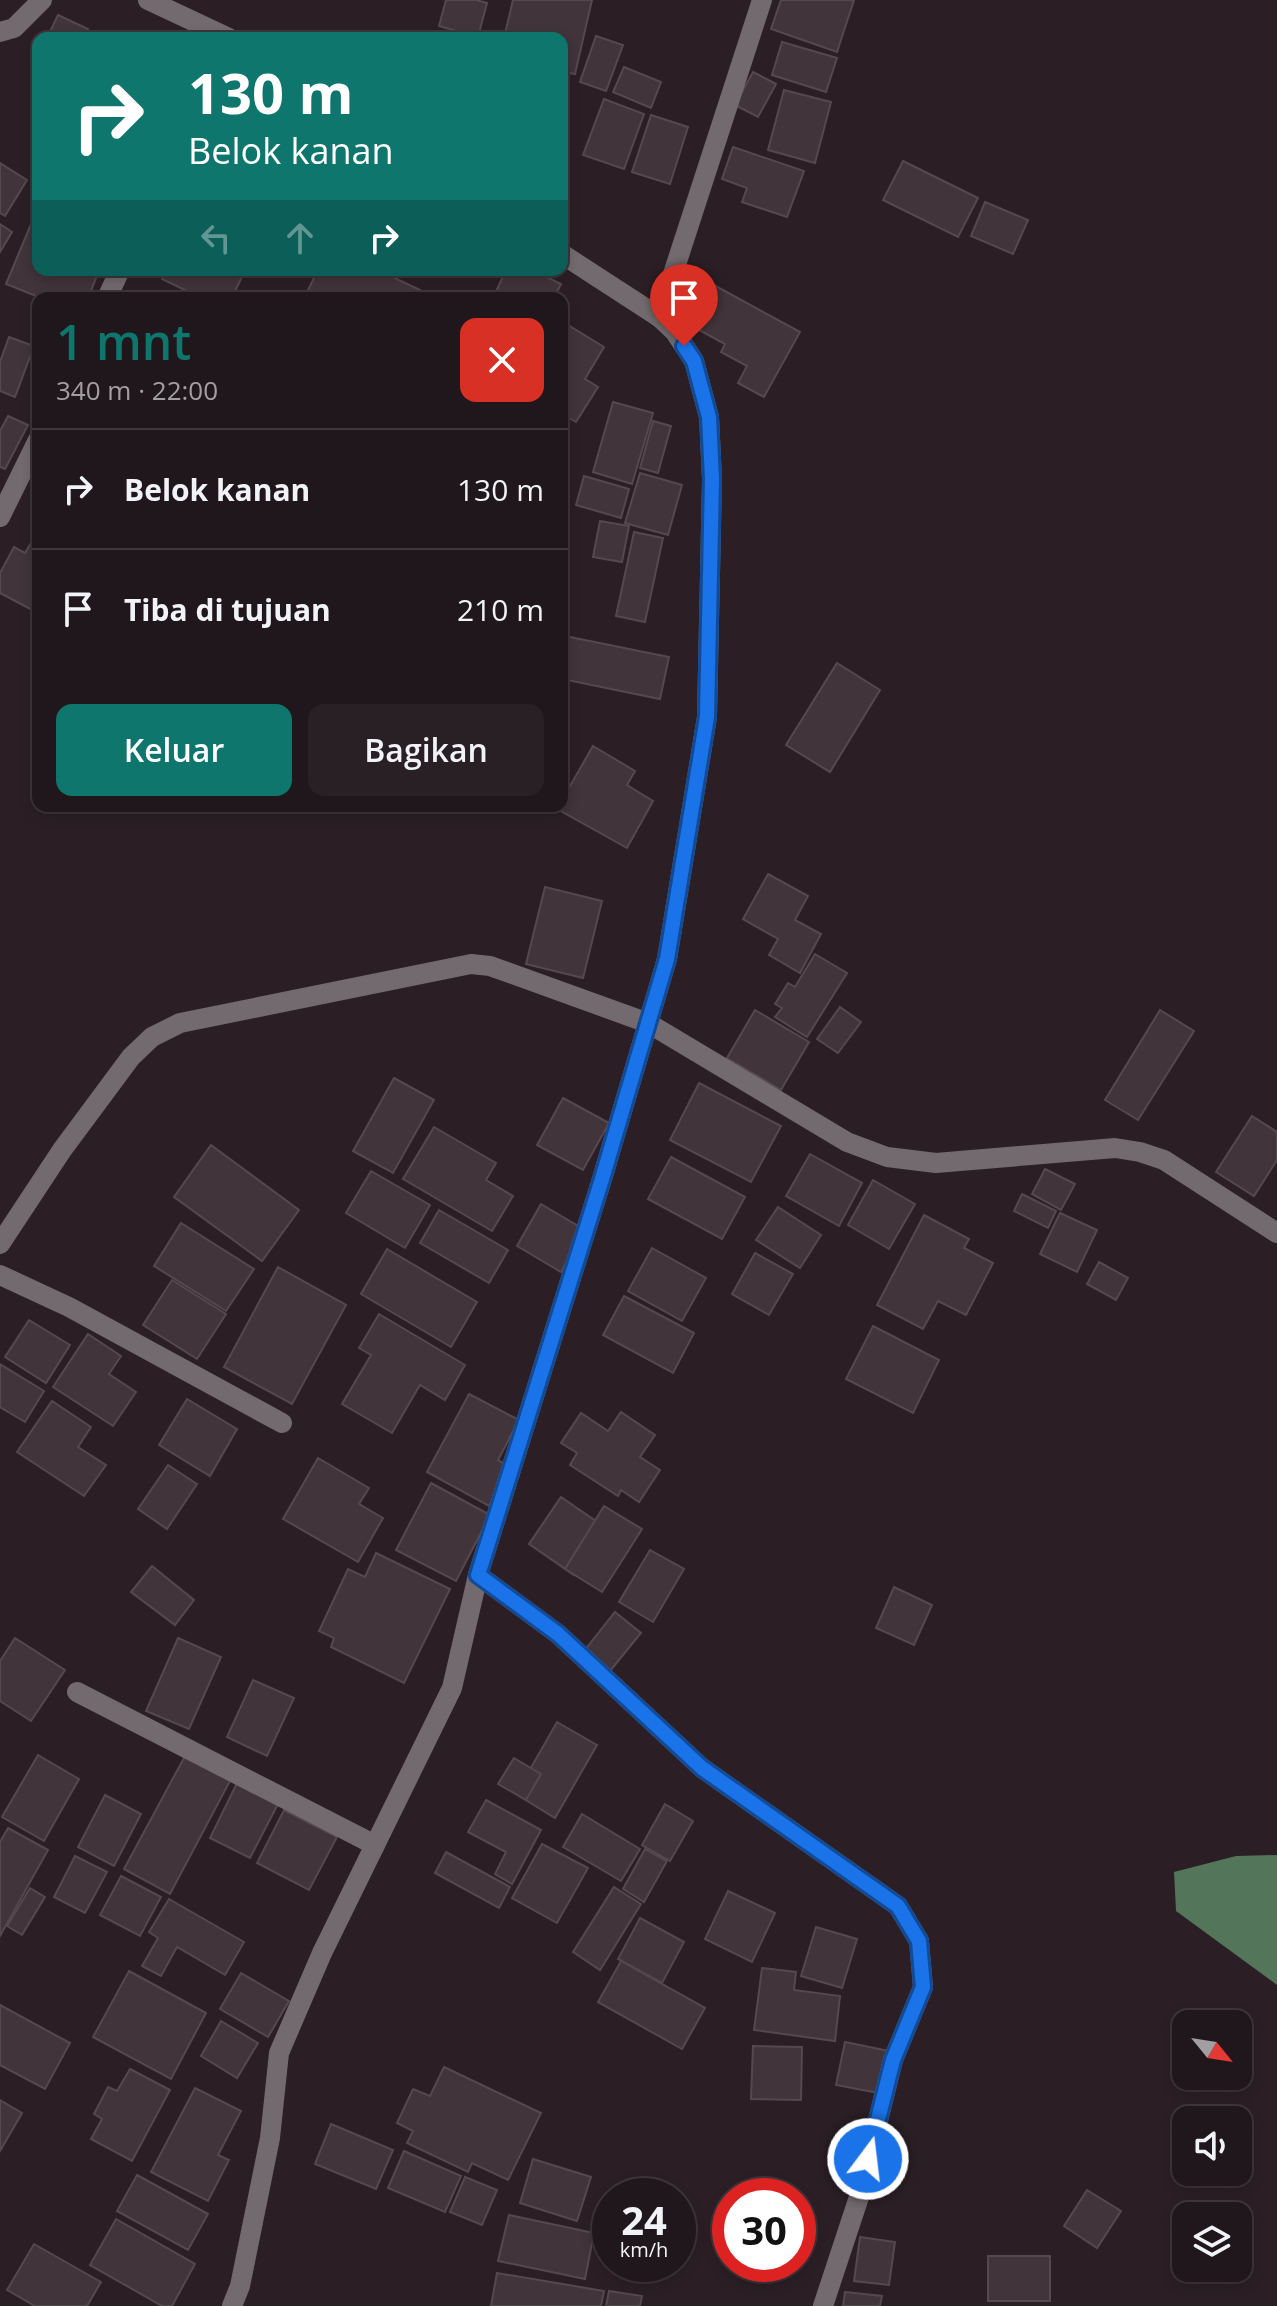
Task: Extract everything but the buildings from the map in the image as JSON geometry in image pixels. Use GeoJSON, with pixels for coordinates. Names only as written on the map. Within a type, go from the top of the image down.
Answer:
{"type":"FeatureCollection","features":[{"type":"Feature","properties":{"kind":"street"},"geometry":{"type":"LineString","coordinates":[[0,32],[14,28],[42,0]]}},
{"type":"Feature","properties":{"kind":"street"},"geometry":{"type":"LineString","coordinates":[[148,0],[216,32]]}},
{"type":"Feature","properties":{"kind":"street"},"geometry":{"type":"LineString","coordinates":[[659,317],[762,0]]}},
{"type":"Feature","properties":{"kind":"street"},"geometry":{"type":"LineString","coordinates":[[232,2306],[240,2286],[270,2138],[279,2053],[322,1953],[452,1688],[478,1575],[667,959],[707,717],[712,479],[709,417],[694,361],[675,332],[659,317],[568,258]]}},
{"type":"Feature","properties":{"kind":"street"},"geometry":{"type":"LineString","coordinates":[[0,517],[32,452]]}},
{"type":"Feature","properties":{"kind":"street"},"geometry":{"type":"LineString","coordinates":[[0,1244],[62,1150],[131,1057],[152,1037],[180,1023],[471,964],[490,966],[648,1023],[847,1142],[887,1157],[936,1163],[1115,1148],[1140,1152],[1164,1160],[1277,1233]]}},
{"type":"Feature","properties":{"kind":"street"},"geometry":{"type":"LineString","coordinates":[[0,1275],[69,1307],[282,1423]]}},
{"type":"Feature","properties":{"kind":"street"},"geometry":{"type":"LineString","coordinates":[[478,1575],[558,1634],[702,1768],[898,1906],[919,1941],[923,1987],[893,2060],[859,2197],[823,2306]]}},
{"type":"Feature","properties":{"kind":"street"},"geometry":{"type":"LineString","coordinates":[[77,1692],[375,1845]]}},
{"type":"Feature","properties":{"kind":"shaded area"},"geometry":{"type":"Polygon","coordinates":[[[1277,1855],[1277,1985],[1176,1911],[1174,1872],[1236,1856],[1277,1855]]]}},
{"type":"Feature","properties":{"kind":"route"},"geometry":{"type":"LineString","coordinates":[[684,346],[694,361],[709,417],[712,479],[707,717],[667,959],[478,1575],[558,1634],[702,1768],[898,1906],[919,1941],[923,1987],[893,2060],[868,2159]]}}]}
